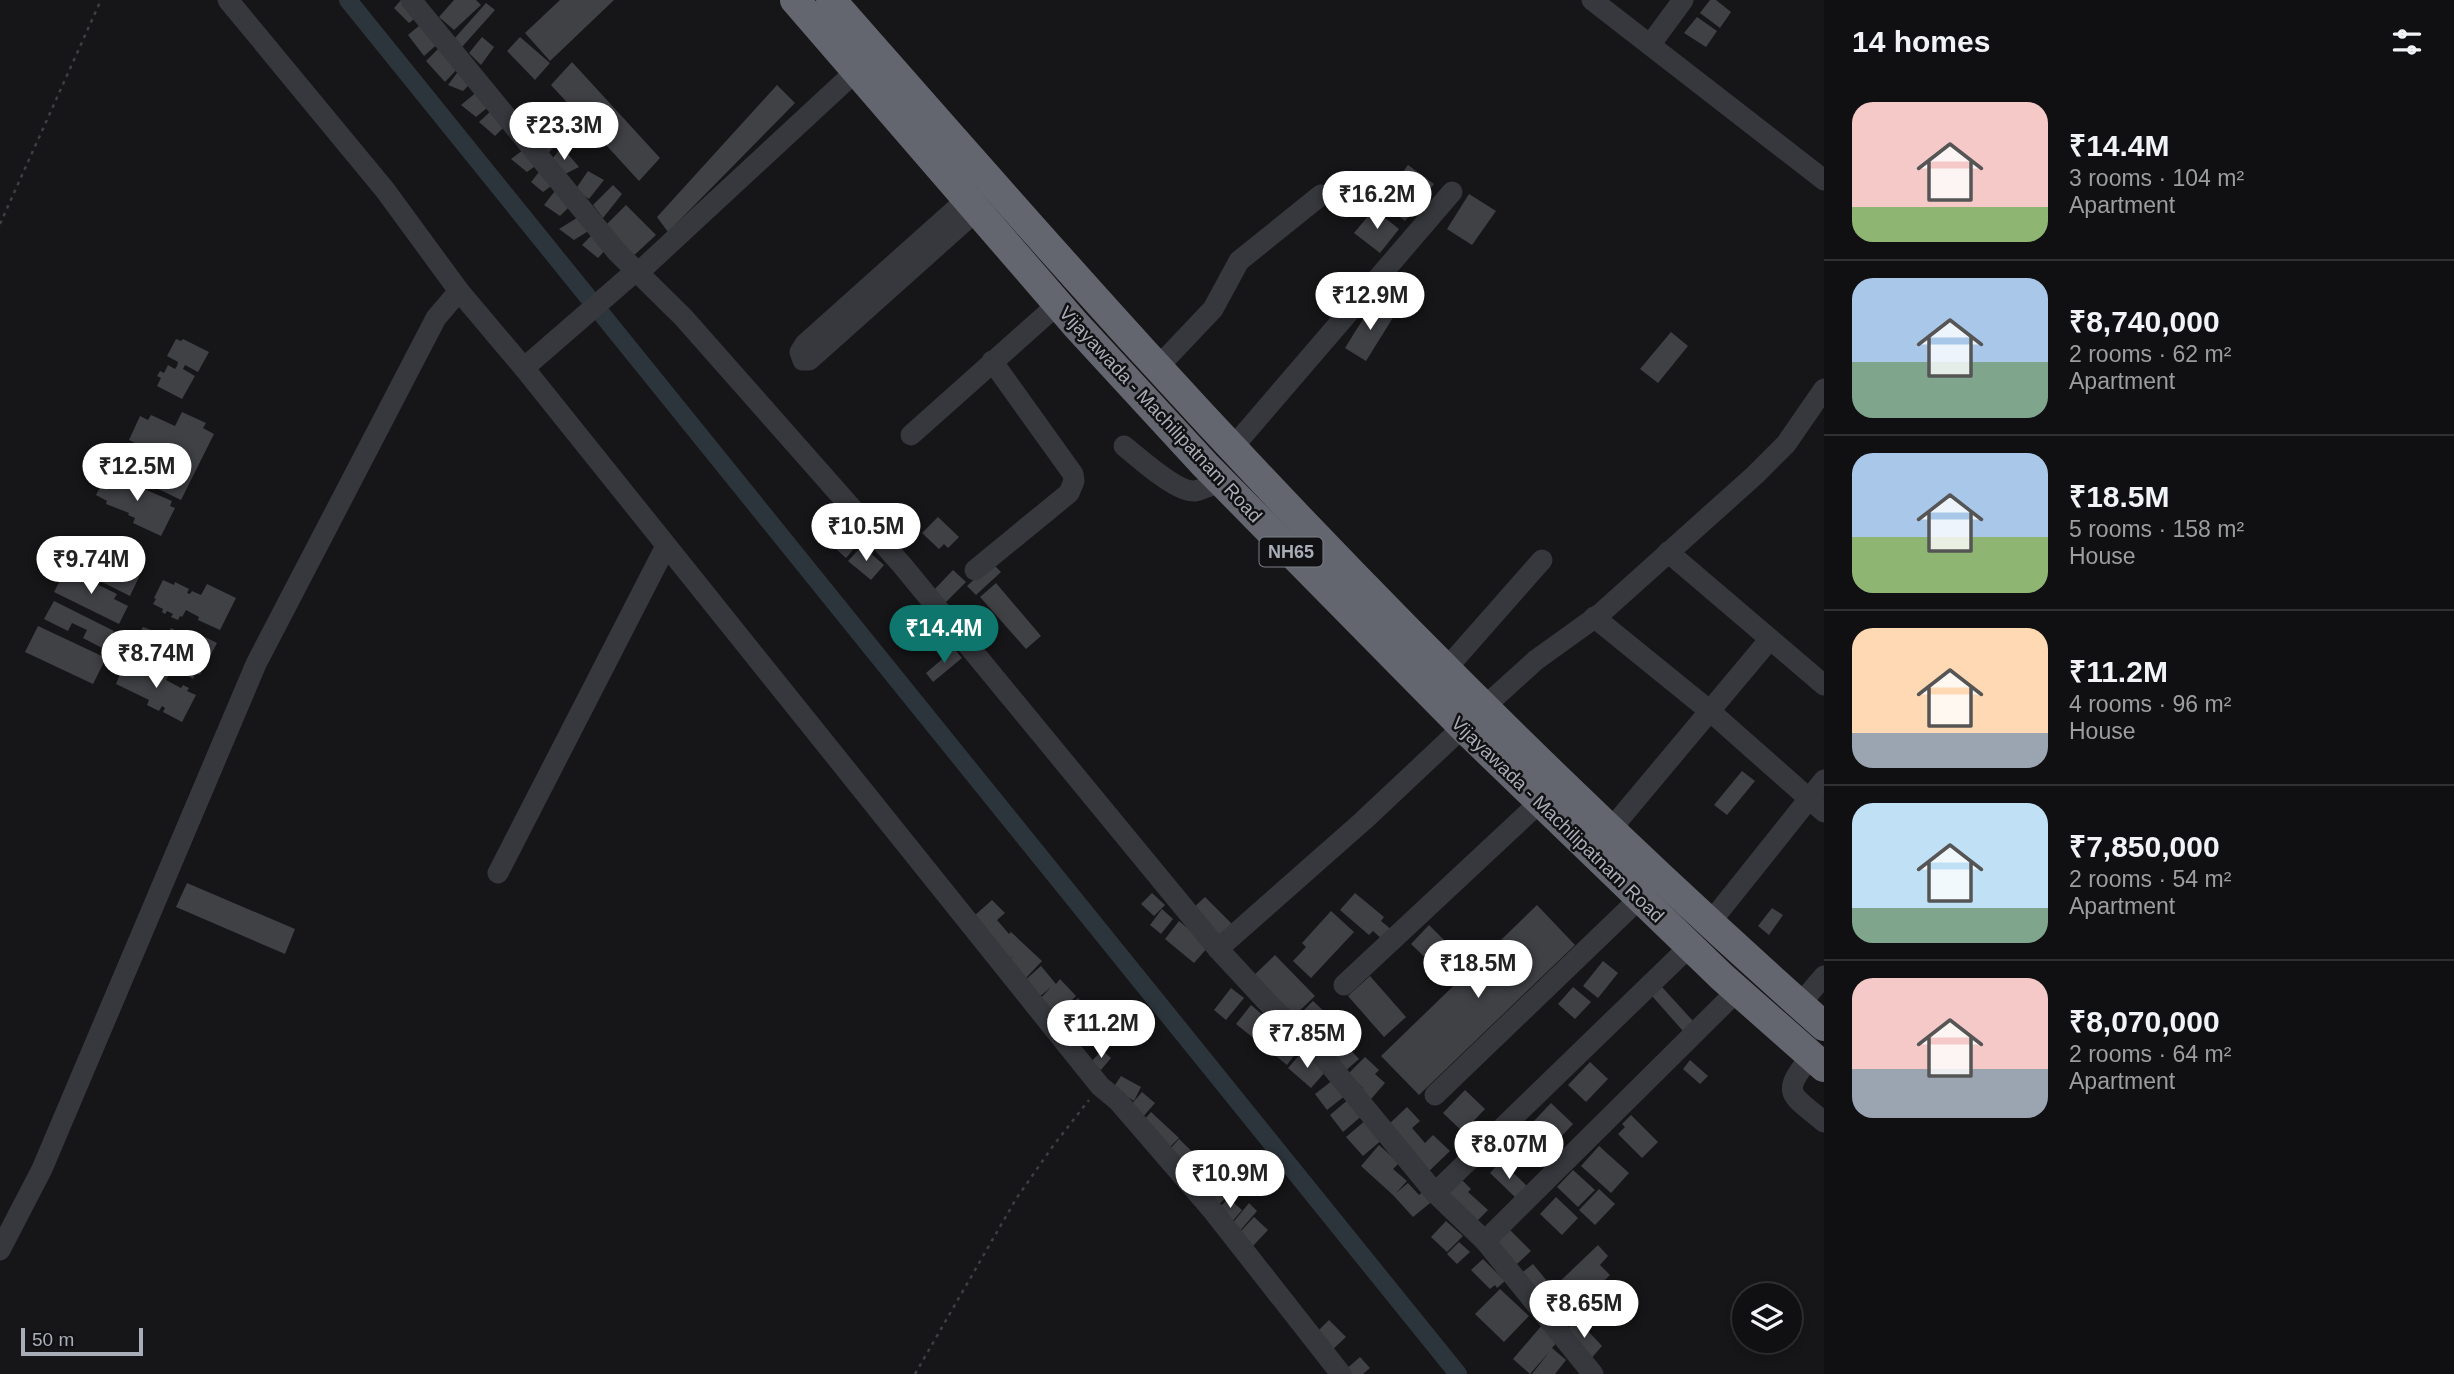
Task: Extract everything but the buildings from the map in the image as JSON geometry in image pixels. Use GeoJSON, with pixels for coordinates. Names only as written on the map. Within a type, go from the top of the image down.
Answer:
{"type":"FeatureCollection","features":[{"type":"Feature","properties":{"kind":"highway","name":"Vijayawada - Machilipatnam Road"},"geometry":{"type":"LineString","coordinates":[[795,0],[1058,304],[1222,481],[1473,717],[1611,830],[1709,924],[1824,1026]]}},
{"type":"Feature","properties":{"kind":"highway","name":"Vijayawada - Machilipatnam Road"},"geometry":{"type":"LineString","coordinates":[[842,4],[1158,367],[1446,669],[1473,717],[1541,802],[1737,991],[1818,1061]]}},
{"type":"Feature","properties":{"kind":"street"},"geometry":{"type":"LineString","coordinates":[[228,0],[386,190],[459,291],[532,361],[666,546],[1100,1086],[1118,1101],[1213,1211],[1341,1374]]}},
{"type":"Feature","properties":{"kind":"street"},"geometry":{"type":"LineString","coordinates":[[411,0],[634,274],[700,335],[902,565],[1219,950],[1325,1059],[1435,1193],[1485,1241],[1593,1374]]}},
{"type":"Feature","properties":{"kind":"street"},"geometry":{"type":"LineString","coordinates":[[1592,0],[1824,180]]}},
{"type":"Feature","properties":{"kind":"street"},"geometry":{"type":"LineString","coordinates":[[1650,45],[1683,0]]}},
{"type":"Feature","properties":{"kind":"street"},"geometry":{"type":"LineString","coordinates":[[532,361],[634,274],[856,71]]}},
{"type":"Feature","properties":{"kind":"street"},"geometry":{"type":"LineString","coordinates":[[1233,447],[1452,192]]}},
{"type":"Feature","properties":{"kind":"street"},"geometry":{"type":"LineString","coordinates":[[1158,367],[1213,309],[1239,261],[1321,195]]}},
{"type":"Feature","properties":{"kind":"street"},"geometry":{"type":"LineString","coordinates":[[971,205],[817,353],[809,360],[803,360],[800,352],[805,344],[971,205]]}},
{"type":"Feature","properties":{"kind":"street"},"geometry":{"type":"LineString","coordinates":[[0,1250],[42,1169],[256,664],[436,318],[459,291]]}},
{"type":"Feature","properties":{"kind":"street"},"geometry":{"type":"LineString","coordinates":[[911,435],[1058,304]]}},
{"type":"Feature","properties":{"kind":"street"},"geometry":{"type":"LineString","coordinates":[[975,570],[1069,493],[1074,481],[1073,474],[992,361]]}},
{"type":"Feature","properties":{"kind":"street"},"geometry":{"type":"LineString","coordinates":[[1219,950],[1536,660],[1594,617],[1786,444],[1824,390]]}},
{"type":"Feature","properties":{"kind":"street"},"geometry":{"type":"LineString","coordinates":[[1124,446],[1175,485],[1186,490],[1193,491],[1222,481]]}},
{"type":"Feature","properties":{"kind":"street"},"geometry":{"type":"LineString","coordinates":[[498,873],[666,546]]}},
{"type":"Feature","properties":{"kind":"street"},"geometry":{"type":"LineString","coordinates":[[1668,552],[1824,685]]}},
{"type":"Feature","properties":{"kind":"street"},"geometry":{"type":"LineString","coordinates":[[1446,669],[1542,560]]}},
{"type":"Feature","properties":{"kind":"street"},"geometry":{"type":"LineString","coordinates":[[1594,617],[1710,712],[1817,805]]}},
{"type":"Feature","properties":{"kind":"street"},"geometry":{"type":"LineString","coordinates":[[1611,830],[1770,639]]}},
{"type":"Feature","properties":{"kind":"street"},"geometry":{"type":"LineString","coordinates":[[1709,924],[1817,805],[1824,780]]}},
{"type":"Feature","properties":{"kind":"street"},"geometry":{"type":"LineString","coordinates":[[1344,985],[1541,802]]}},
{"type":"Feature","properties":{"kind":"street"},"geometry":{"type":"LineString","coordinates":[[1435,1095],[1640,898]]}},
{"type":"Feature","properties":{"kind":"street"},"geometry":{"type":"LineString","coordinates":[[1435,1193],[1690,946]]}},
{"type":"Feature","properties":{"kind":"street"},"geometry":{"type":"LineString","coordinates":[[1800,1004],[1824,976]]}},
{"type":"Feature","properties":{"kind":"street"},"geometry":{"type":"LineString","coordinates":[[1485,1241],[1737,991]]}},
{"type":"Feature","properties":{"kind":"street"},"geometry":{"type":"LineString","coordinates":[[1818,1061],[1797,1073],[1791,1090],[1794,1096],[1824,1122]]}},
{"type":"Feature","properties":{"kind":"path"},"geometry":{"type":"LineString","coordinates":[[0,224],[101,0]]}},
{"type":"Feature","properties":{"kind":"path"},"geometry":{"type":"LineString","coordinates":[[915,1374],[1016,1199],[1100,1086]]}},
{"type":"Feature","properties":{"kind":"waterway"},"geometry":{"type":"LineString","coordinates":[[348,0],[1458,1374]]}}]}
